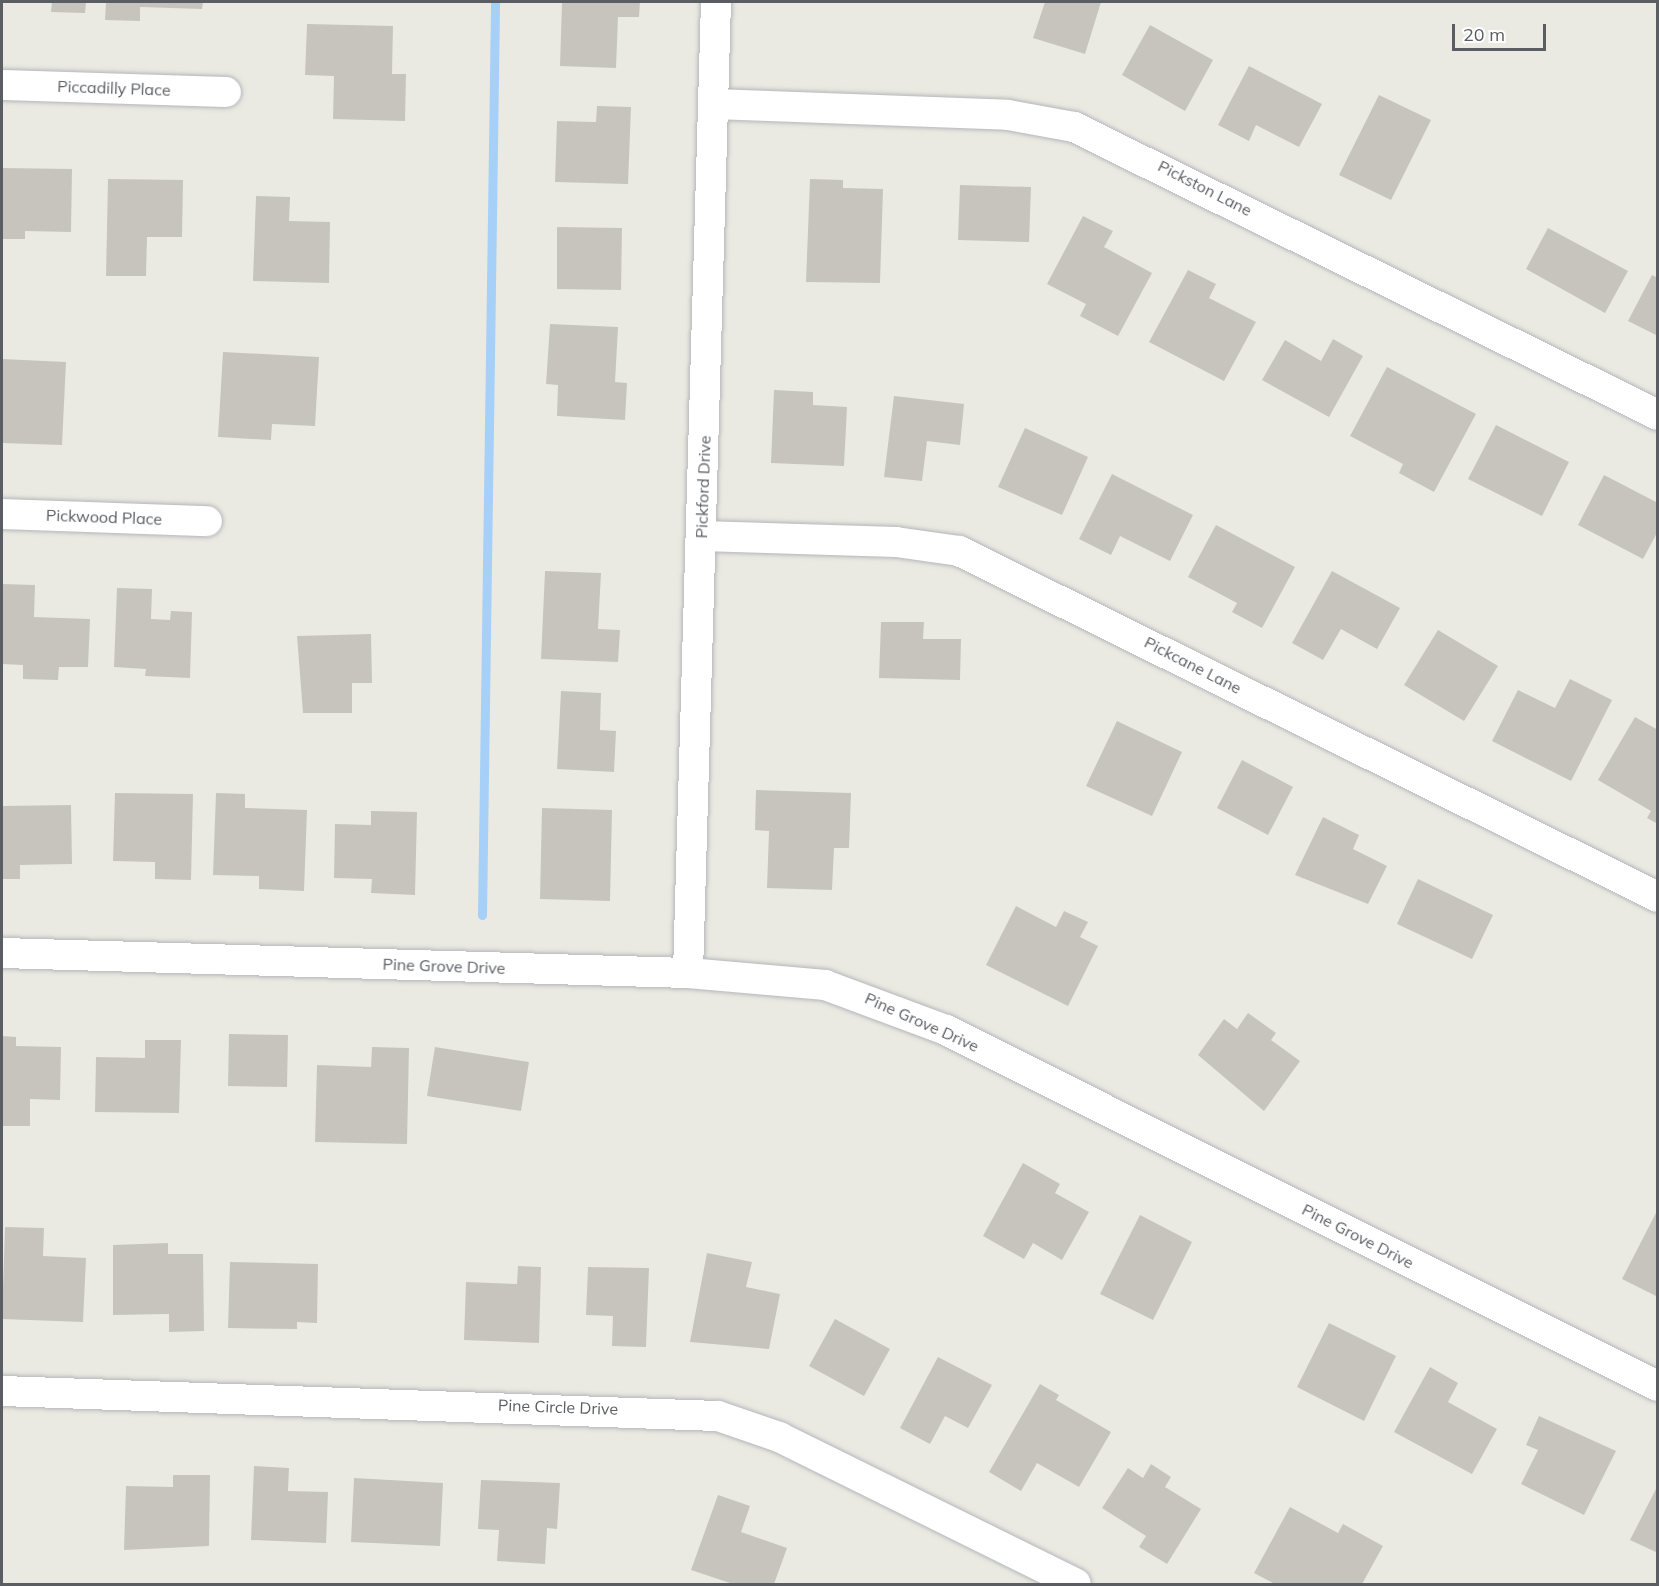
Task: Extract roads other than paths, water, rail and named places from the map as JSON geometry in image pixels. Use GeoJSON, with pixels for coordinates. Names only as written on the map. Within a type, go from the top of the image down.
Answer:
{"type":"FeatureCollection","features":[{"type":"Feature","properties":{"kind":"street","name":"Pickford Drive"},"geometry":{"type":"LineString","coordinates":[[688,973],[716,2]]}},
{"type":"Feature","properties":{"kind":"street","name":"Piccadilly Place"},"geometry":{"type":"LineString","coordinates":[[2,85],[226,92]]}},
{"type":"Feature","properties":{"kind":"street","name":"Pickston Lane"},"geometry":{"type":"LineString","coordinates":[[714,104],[1008,115],[1074,127],[1658,415]]}},
{"type":"Feature","properties":{"kind":"street","name":"Pickwood Place"},"geometry":{"type":"LineString","coordinates":[[2,514],[207,521]]}},
{"type":"Feature","properties":{"kind":"street","name":"Pickcane Lane"},"geometry":{"type":"LineString","coordinates":[[702,536],[906,543],[966,554],[1658,897]]}},
{"type":"Feature","properties":{"kind":"street","name":"Pine Grove Drive"},"geometry":{"type":"LineString","coordinates":[[2,953],[688,973],[825,985],[902,1010],[1658,1386]]}},
{"type":"Feature","properties":{"kind":"street","name":"Pine Circle Drive"},"geometry":{"type":"LineString","coordinates":[[2,1391],[718,1416],[762,1428],[1076,1584]]}},
{"type":"Feature","properties":{"kind":"waterway"},"geometry":{"type":"LineString","coordinates":[[482,915],[495,2]]}}]}
